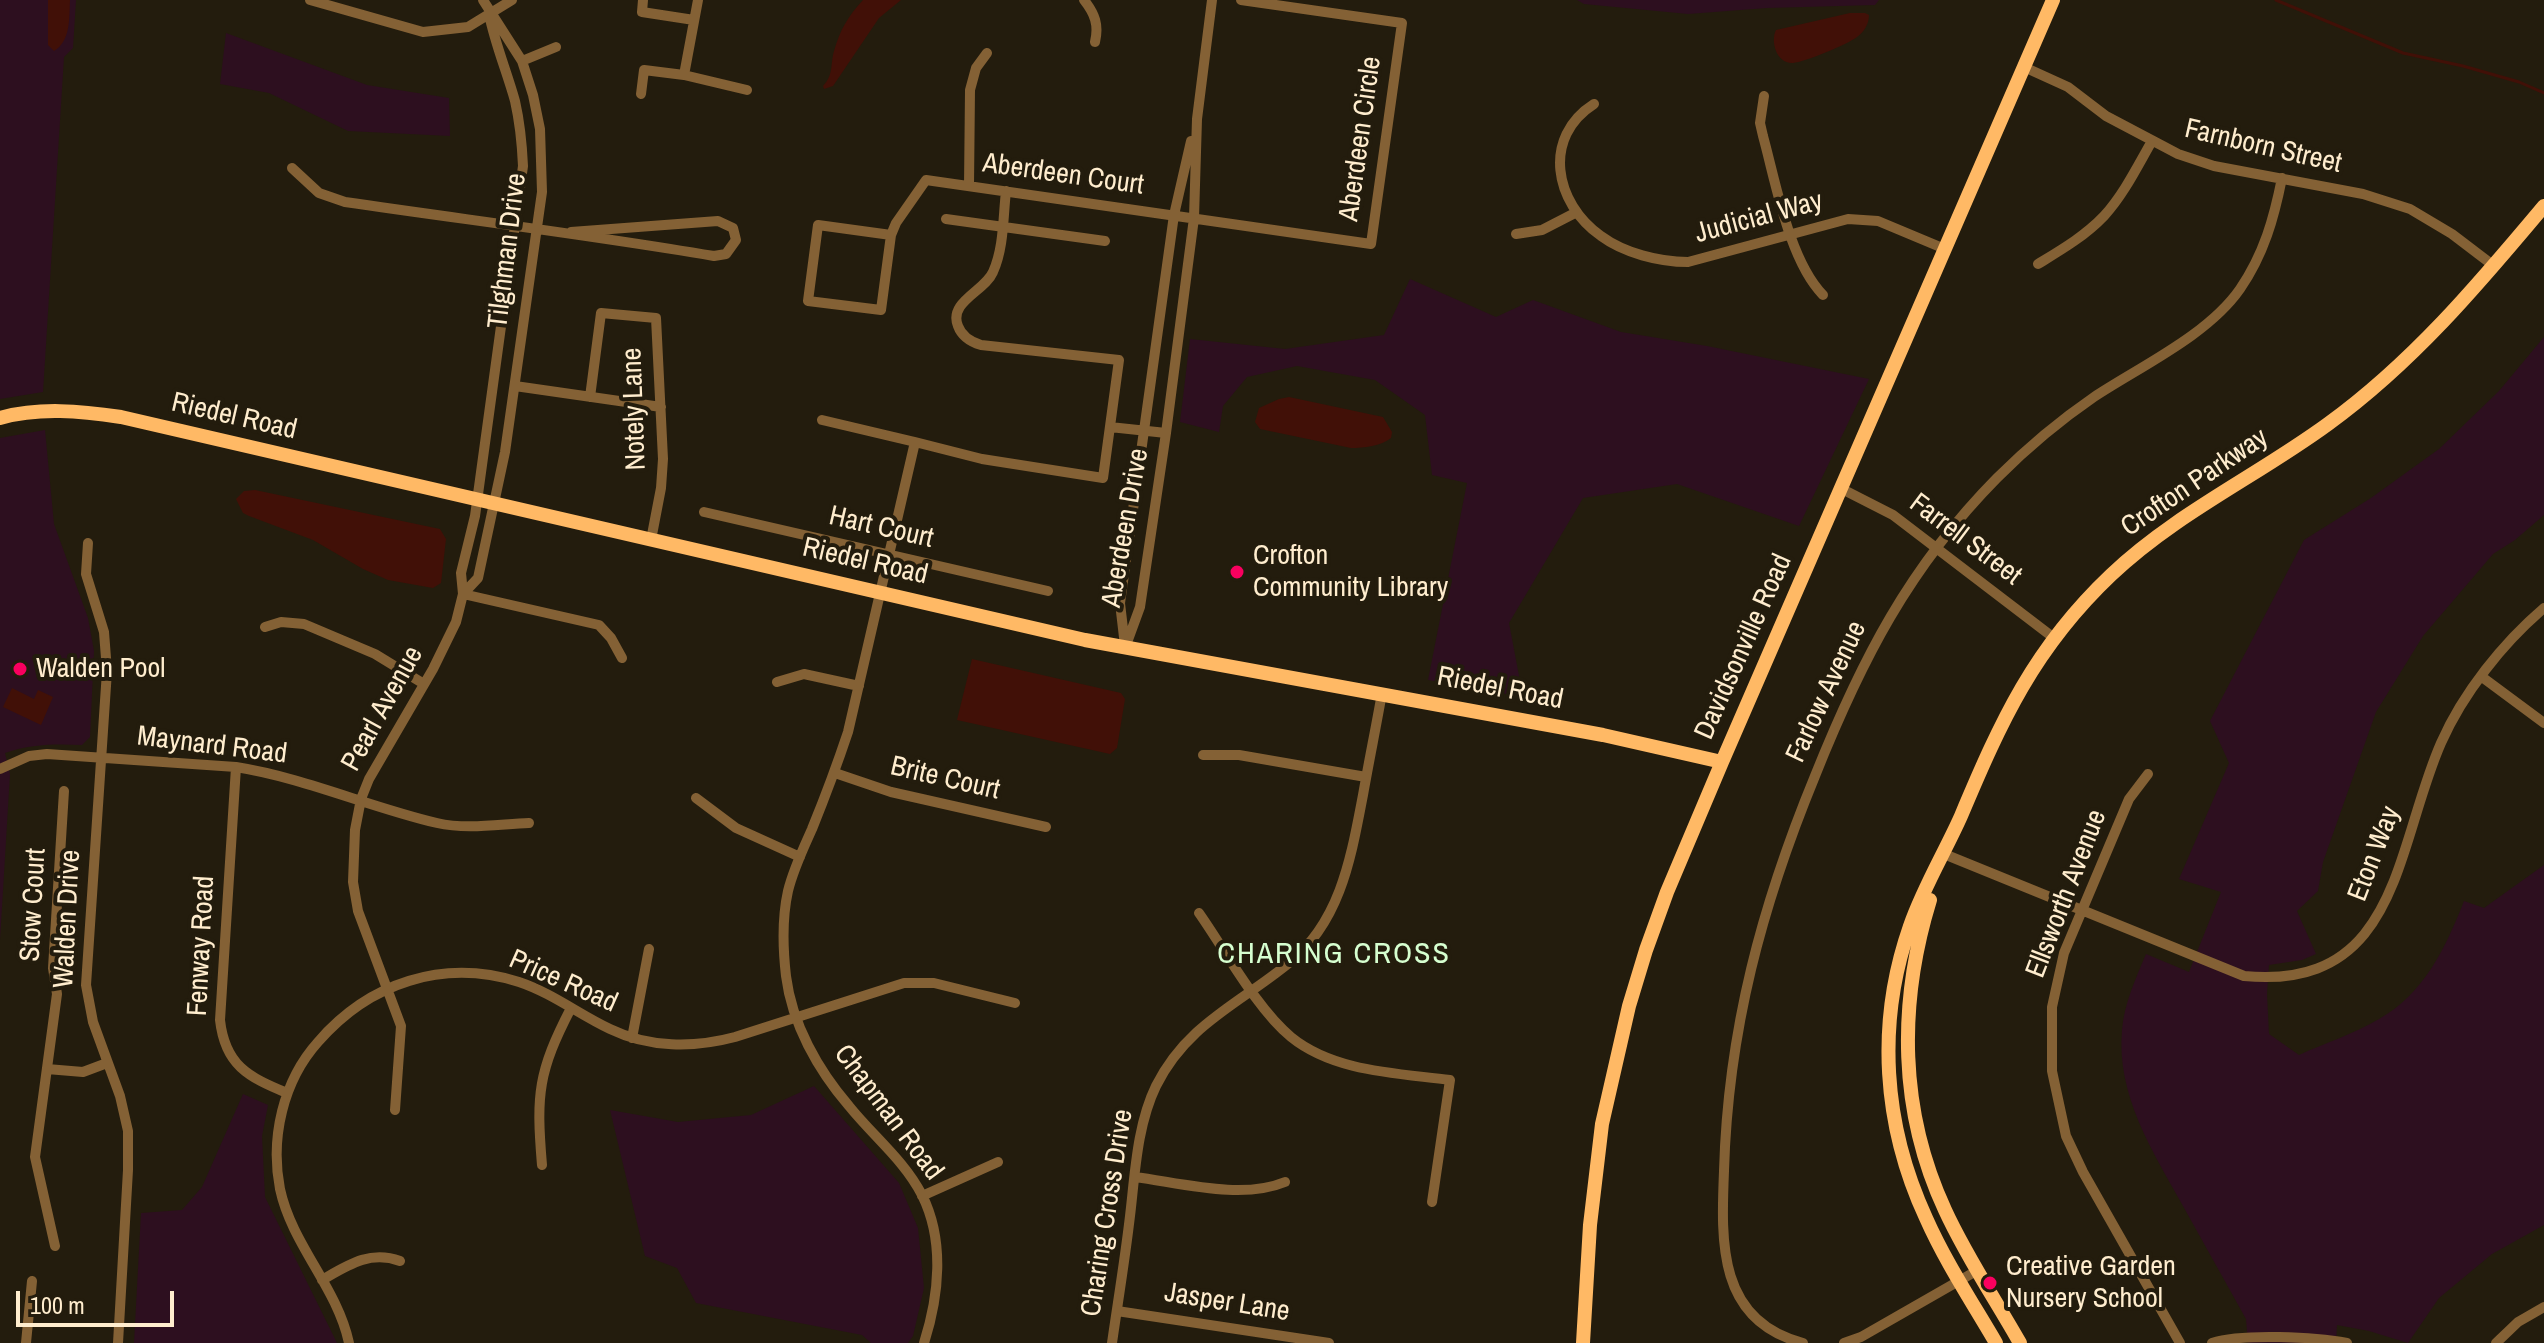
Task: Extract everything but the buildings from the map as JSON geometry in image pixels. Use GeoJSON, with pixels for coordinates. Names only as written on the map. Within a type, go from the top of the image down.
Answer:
{"type":"FeatureCollection","features":[{"type":"Feature","properties":{"kind":"street"},"geometry":{"type":"LineString","coordinates":[[310,0],[423,32],[468,27],[512,0]]}},
{"type":"Feature","properties":{"kind":"street","name":"Tilghman Drive"},"geometry":{"type":"LineString","coordinates":[[476,500],[523,166],[521,132],[483,0]]}},
{"type":"Feature","properties":{"kind":"street"},"geometry":{"type":"LineString","coordinates":[[643,0],[642,12],[694,20]]}},
{"type":"Feature","properties":{"kind":"street"},"geometry":{"type":"LineString","coordinates":[[684,75],[698,0]]}},
{"type":"Feature","properties":{"kind":"street"},"geometry":{"type":"LineString","coordinates":[[1084,0],[1096,18],[1098,30],[1095,42]]}},
{"type":"Feature","properties":{"kind":"street","name":"Aberdeen Drive"},"geometry":{"type":"LineString","coordinates":[[1125,648],[1140,607],[1166,433],[1194,218],[1197,119],[1212,0]]}},
{"type":"Feature","properties":{"kind":"street","name":"Aberdeen Circle"},"geometry":{"type":"LineString","coordinates":[[1194,218],[1371,244],[1402,23],[1241,0]]}},
{"type":"Feature","properties":{"kind":"street","name":"Davidsonville Road"},"geometry":{"type":"LineString","coordinates":[[1583,1343],[1595,1173],[1614,1068],[1646,950],[1722,762],[2053,0]]}},
{"type":"Feature","properties":{"kind":"street","name":"Tilghman Drive"},"geometry":{"type":"LineString","coordinates":[[489,14],[508,36],[522,61],[540,129],[542,192],[505,452],[493,504]]}},
{"type":"Feature","properties":{"kind":"street"},"geometry":{"type":"LineString","coordinates":[[522,61],[556,47]]}},
{"type":"Feature","properties":{"kind":"street"},"geometry":{"type":"LineString","coordinates":[[969,186],[970,90],[976,68],[987,53]]}},
{"type":"Feature","properties":{"kind":"street","name":"Farnborn Street"},"geometry":{"type":"LineString","coordinates":[[2024,67],[2068,87],[2106,116],[2178,154],[2214,166],[2363,194],[2410,209],[2433,221],[2494,266]]}},
{"type":"Feature","properties":{"kind":"street"},"geometry":{"type":"LineString","coordinates":[[641,94],[644,70],[684,75],[747,90]]}},
{"type":"Feature","properties":{"kind":"street"},"geometry":{"type":"LineString","coordinates":[[1764,96],[1761,111],[1763,136],[1791,235],[1801,265],[1823,295]]}},
{"type":"Feature","properties":{"kind":"street"},"geometry":{"type":"LineString","coordinates":[[1516,234],[1542,230],[1575,213],[1563,182],[1560,152],[1574,119],[1594,104]]}},
{"type":"Feature","properties":{"kind":"street","name":"Aberdeen Drive"},"geometry":{"type":"LineString","coordinates":[[1125,648],[1120,603],[1143,430],[1174,215],[1197,119]]}},
{"type":"Feature","properties":{"kind":"street"},"geometry":{"type":"LineString","coordinates":[[2038,264],[2080,236],[2104,215],[2152,141]]}},
{"type":"Feature","properties":{"kind":"street"},"geometry":{"type":"LineString","coordinates":[[292,168],[310,187],[330,198],[714,256],[726,254],[736,240],[733,228],[718,221],[571,232]]}},
{"type":"Feature","properties":{"kind":"street","name":"Farlow Avenue"},"geometry":{"type":"LineString","coordinates":[[1803,1343],[1781,1336],[1758,1322],[1739,1300],[1725,1259],[1724,1153],[1730,1082],[1750,967],[1775,880],[1827,744],[1885,623],[1935,547],[2028,448],[2066,418],[2196,331],[2239,291],[2264,248],[2282,178]]}},
{"type":"Feature","properties":{"kind":"street","name":"Aberdeen Court"},"geometry":{"type":"LineString","coordinates":[[891,235],[926,180],[1194,218]]}},
{"type":"Feature","properties":{"kind":"street"},"geometry":{"type":"LineString","coordinates":[[822,420],[982,459],[1103,478],[1119,360],[981,345],[966,338],[957,324],[957,312],[993,274],[1006,191]]}},
{"type":"Feature","properties":{"kind":"street","name":"Crofton Parkway"},"geometry":{"type":"LineString","coordinates":[[1996,1343],[1927,1221],[1905,1164],[1889,1094],[1889,1015],[1897,966],[1911,922],[2009,706],[2054,638],[2081,605],[2145,546],[2325,426],[2406,361],[2447,320],[2544,206]]}},
{"type":"Feature","properties":{"kind":"street","name":"Judicial Way"},"geometry":{"type":"LineString","coordinates":[[1575,213],[1597,234],[1621,248],[1675,262],[1702,261],[1831,222],[1863,219],[1878,221],[1945,249]]}},
{"type":"Feature","properties":{"kind":"street"},"geometry":{"type":"LineString","coordinates":[[946,219],[1105,241]]}},
{"type":"Feature","properties":{"kind":"street"},"geometry":{"type":"LineString","coordinates":[[818,225],[891,235],[881,310],[808,301],[818,225]]}},
{"type":"Feature","properties":{"kind":"street","name":"Notely Lane"},"geometry":{"type":"LineString","coordinates":[[590,397],[601,313],[656,318],[663,459],[651,540]]}},
{"type":"Feature","properties":{"kind":"street"},"geometry":{"type":"LineString","coordinates":[[515,386],[661,407]]}},
{"type":"Feature","properties":{"kind":"street","name":"Riedel Road"},"geometry":{"type":"LineString","coordinates":[[0,418],[64,411],[121,417],[1125,648],[1603,735],[1722,762]]}},
{"type":"Feature","properties":{"kind":"street"},"geometry":{"type":"LineString","coordinates":[[1110,427],[1166,433]]}},
{"type":"Feature","properties":{"kind":"street","name":"Chapman Road"},"geometry":{"type":"LineString","coordinates":[[915,442],[859,686],[835,773],[788,892],[785,921],[786,978],[796,1017],[829,1080],[906,1168],[922,1196],[931,1222],[937,1275],[936,1296],[924,1343]]}},
{"type":"Feature","properties":{"kind":"street","name":"Farrell Street"},"geometry":{"type":"LineString","coordinates":[[1842,489],[1880,507],[2054,638]]}},
{"type":"Feature","properties":{"kind":"street","name":"Pearl Avenue"},"geometry":{"type":"LineString","coordinates":[[395,1110],[401,1026],[364,933],[353,882],[355,830],[361,799],[381,757],[456,622],[463,594],[461,573],[476,500]]}},
{"type":"Feature","properties":{"kind":"street","name":"Pearl Avenue"},"geometry":{"type":"LineString","coordinates":[[463,594],[478,578],[493,504]]}},
{"type":"Feature","properties":{"kind":"street","name":"Hart Court"},"geometry":{"type":"LineString","coordinates":[[704,512],[1048,591]]}},
{"type":"Feature","properties":{"kind":"street","name":"Walden Drive"},"geometry":{"type":"LineString","coordinates":[[88,543],[86,574],[106,649],[102,758],[86,985],[93,1022],[125,1114],[129,1149],[118,1343]]}},
{"type":"Feature","properties":{"kind":"street"},"geometry":{"type":"LineString","coordinates":[[463,594],[599,625],[611,638],[622,658]]}},
{"type":"Feature","properties":{"kind":"street","name":"Eton Way"},"geometry":{"type":"LineString","coordinates":[[1944,854],[2244,976],[2290,977],[2312,972],[2334,962],[2355,946],[2380,914],[2442,740],[2453,718],[2516,634],[2544,608]]}},
{"type":"Feature","properties":{"kind":"street"},"geometry":{"type":"LineString","coordinates":[[265,627],[281,622],[304,624],[375,654],[424,684]]}},
{"type":"Feature","properties":{"kind":"street"},"geometry":{"type":"LineString","coordinates":[[777,682],[804,674],[859,686]]}},
{"type":"Feature","properties":{"kind":"street"},"geometry":{"type":"LineString","coordinates":[[2482,677],[2544,723]]}},
{"type":"Feature","properties":{"kind":"street","name":"Charing Cross Drive"},"geometry":{"type":"LineString","coordinates":[[1112,1343],[1148,1105],[1167,1067],[1196,1031],[1289,963],[1305,948],[1332,909],[1351,858],[1382,693]]}},
{"type":"Feature","properties":{"kind":"street","name":"Maynard Road"},"geometry":{"type":"LineString","coordinates":[[0,769],[29,756],[47,754],[236,767],[266,772],[437,823],[453,826],[529,823]]}},
{"type":"Feature","properties":{"kind":"street"},"geometry":{"type":"LineString","coordinates":[[1203,755],[1239,755],[1366,777]]}},
{"type":"Feature","properties":{"kind":"street","name":"Fenway Road"},"geometry":{"type":"LineString","coordinates":[[236,767],[220,1020],[222,1033],[229,1053],[245,1073],[253,1080],[287,1093]]}},
{"type":"Feature","properties":{"kind":"street","name":"Brite Court"},"geometry":{"type":"LineString","coordinates":[[835,773],[891,792],[1046,827]]}},
{"type":"Feature","properties":{"kind":"street","name":"Ellsworth Avenue"},"geometry":{"type":"LineString","coordinates":[[2148,774],[2129,799],[2064,953],[2052,1007],[2052,1071],[2066,1136],[2083,1172],[2180,1343]]}},
{"type":"Feature","properties":{"kind":"street","name":"Stow Court"},"geometry":{"type":"LineString","coordinates":[[55,1246],[35,1165],[57,994],[53,968],[64,791]]}},
{"type":"Feature","properties":{"kind":"street"},"geometry":{"type":"LineString","coordinates":[[696,798],[736,828],[800,857]]}},
{"type":"Feature","properties":{"kind":"street","name":"Crofton Parkway"},"geometry":{"type":"LineString","coordinates":[[1944,854],[1922,927],[1911,978],[1906,1055],[1909,1091],[1925,1158],[1946,1212],[2020,1343]]}},
{"type":"Feature","properties":{"kind":"street"},"geometry":{"type":"LineString","coordinates":[[1199,913],[1252,990],[1290,1036],[1327,1057],[1363,1068],[1450,1080],[1432,1202]]}},
{"type":"Feature","properties":{"kind":"street"},"geometry":{"type":"LineString","coordinates":[[632,1038],[649,949]]}},
{"type":"Feature","properties":{"kind":"street","name":"Price Road"},"geometry":{"type":"LineString","coordinates":[[349,1343],[337,1307],[296,1233],[280,1189],[278,1127],[287,1093],[311,1049],[345,1013],[388,987],[425,975],[456,972],[489,975],[520,982],[632,1038],[675,1045],[713,1043],[909,982],[934,983],[1015,1003]]}},
{"type":"Feature","properties":{"kind":"street"},"geometry":{"type":"LineString","coordinates":[[542,1165],[537,1113],[543,1073],[549,1050],[571,1008]]}},
{"type":"Feature","properties":{"kind":"street"},"geometry":{"type":"LineString","coordinates":[[47,1069],[83,1072],[107,1063]]}},
{"type":"Feature","properties":{"kind":"street"},"geometry":{"type":"LineString","coordinates":[[922,1196],[998,1162]]}},
{"type":"Feature","properties":{"kind":"street"},"geometry":{"type":"LineString","coordinates":[[1135,1177],[1246,1191],[1269,1189],[1285,1182]]}},
{"type":"Feature","properties":{"kind":"street"},"geometry":{"type":"LineString","coordinates":[[322,1280],[373,1256],[387,1256],[400,1261]]}},
{"type":"Feature","properties":{"kind":"street"},"geometry":{"type":"LineString","coordinates":[[1844,1343],[1861,1337],[1978,1270]]}},
{"type":"Feature","properties":{"kind":"street"},"geometry":{"type":"LineString","coordinates":[[26,1343],[32,1281]]}},
{"type":"Feature","properties":{"kind":"street"},"geometry":{"type":"LineString","coordinates":[[2496,1343],[2518,1322],[2544,1307]]}},
{"type":"Feature","properties":{"kind":"street","name":"Jasper Lane"},"geometry":{"type":"LineString","coordinates":[[1117,1311],[1255,1338],[1329,1343]]}},
{"type":"Feature","properties":{"kind":"street"},"geometry":{"type":"LineString","coordinates":[[2212,1343],[2245,1338],[2347,1343]]}},
{"type":"Feature","properties":{"kind":"shaded area"},"geometry":{"type":"Polygon","coordinates":[[[0,0],[76,0],[73,48],[64,57],[43,392],[0,399],[0,0]]]}},
{"type":"Feature","properties":{"kind":"shaded area"},"geometry":{"type":"Polygon","coordinates":[[[48,0],[70,0],[66,35],[54,51],[48,45],[48,0]]]}},
{"type":"Feature","properties":{"kind":"shaded area"},"geometry":{"type":"Polygon","coordinates":[[[863,0],[901,0],[879,18],[833,86],[824,89],[839,36],[863,0]]]}},
{"type":"Feature","properties":{"kind":"shaded area"},"geometry":{"type":"Polygon","coordinates":[[[1577,0],[1879,0],[1875,5],[1688,14],[1584,4],[1577,0]]]}},
{"type":"Feature","properties":{"kind":"shaded area"},"geometry":{"type":"Polygon","coordinates":[[[1850,13],[1865,13],[1869,18],[1862,33],[1845,44],[1793,63],[1783,60],[1776,51],[1776,30],[1850,13]]]}},
{"type":"Feature","properties":{"kind":"shaded area"},"geometry":{"type":"Polygon","coordinates":[[[226,33],[367,85],[449,98],[450,136],[348,131],[269,93],[220,84],[226,33]]]}},
{"type":"Feature","properties":{"kind":"shaded area"},"geometry":{"type":"Polygon","coordinates":[[[1410,279],[1496,317],[1533,300],[1621,332],[1869,379],[1799,526],[1677,484],[1583,498],[1509,623],[1523,697],[1428,680],[1467,483],[1432,475],[1425,415],[1375,380],[1297,366],[1247,377],[1223,406],[1219,432],[1180,422],[1190,339],[1285,349],[1384,335],[1410,279]]]}},
{"type":"Feature","properties":{"kind":"shaded area"},"geometry":{"type":"Polygon","coordinates":[[[2544,337],[2544,515],[2493,554],[2423,636],[2376,712],[2323,862],[2318,891],[2297,911],[2316,954],[2302,960],[2269,965],[2267,994],[2269,1034],[2299,1055],[2360,1029],[2395,1009],[2421,983],[2441,952],[2464,901],[2484,908],[2544,865],[2544,1225],[2492,1254],[2439,1298],[2408,1343],[2337,1325],[2336,1343],[2248,1343],[2246,1319],[2139,1122],[2125,1077],[2122,1054],[2125,1011],[2146,954],[2189,972],[2221,892],[2179,879],[2229,763],[2210,721],[2304,540],[2371,498],[2439,449],[2499,391],[2544,337]]]}},
{"type":"Feature","properties":{"kind":"shaded area"},"geometry":{"type":"Polygon","coordinates":[[[1289,397],[1383,417],[1392,432],[1391,438],[1372,446],[1351,448],[1260,429],[1255,422],[1259,408],[1289,397]]]}},
{"type":"Feature","properties":{"kind":"shaded area"},"geometry":{"type":"Polygon","coordinates":[[[45,430],[54,524],[88,618],[94,651],[90,737],[82,745],[43,745],[5,753],[10,774],[0,940],[0,438],[45,430]]]}},
{"type":"Feature","properties":{"kind":"shaded area"},"geometry":{"type":"Polygon","coordinates":[[[255,490],[440,529],[446,539],[441,583],[433,588],[388,580],[313,540],[243,513],[236,499],[244,491],[255,490]]]}},
{"type":"Feature","properties":{"kind":"shaded area"},"geometry":{"type":"Polygon","coordinates":[[[972,659],[1121,693],[1125,699],[1117,748],[1110,754],[957,720],[972,659]]]}},
{"type":"Feature","properties":{"kind":"shaded area"},"geometry":{"type":"Polygon","coordinates":[[[12,688],[34,699],[38,690],[53,697],[41,725],[3,707],[12,688]]]}},
{"type":"Feature","properties":{"kind":"shaded area"},"geometry":{"type":"Polygon","coordinates":[[[814,1086],[899,1183],[918,1228],[924,1288],[913,1336],[908,1343],[871,1343],[862,1335],[696,1303],[677,1268],[645,1256],[610,1110],[678,1122],[751,1115],[814,1086]]]}},
{"type":"Feature","properties":{"kind":"shaded area"},"geometry":{"type":"Polygon","coordinates":[[[243,1094],[268,1105],[262,1136],[265,1197],[337,1343],[134,1343],[141,1213],[182,1210],[202,1187],[243,1094]]]}},
{"type":"Feature","properties":{"kind":"waterway"},"geometry":{"type":"LineString","coordinates":[[2276,0],[2403,53],[2463,66],[2519,82],[2544,93]]}},
{"type":"Feature","properties":{"kind":"place","name":"Crofton Community Library"},"geometry":{"type":"Point","coordinates":[1237,572]}},
{"type":"Feature","properties":{"kind":"place","name":"Walden Pool"},"geometry":{"type":"Point","coordinates":[20,669]}},
{"type":"Feature","properties":{"kind":"place","name":"Creative Garden Nursery School"},"geometry":{"type":"Point","coordinates":[1990,1283]}},
{"type":"Feature","properties":{"kind":"district","name":"CHARING CROSS"},"geometry":{"type":"Point","coordinates":[1334,955]}}]}
